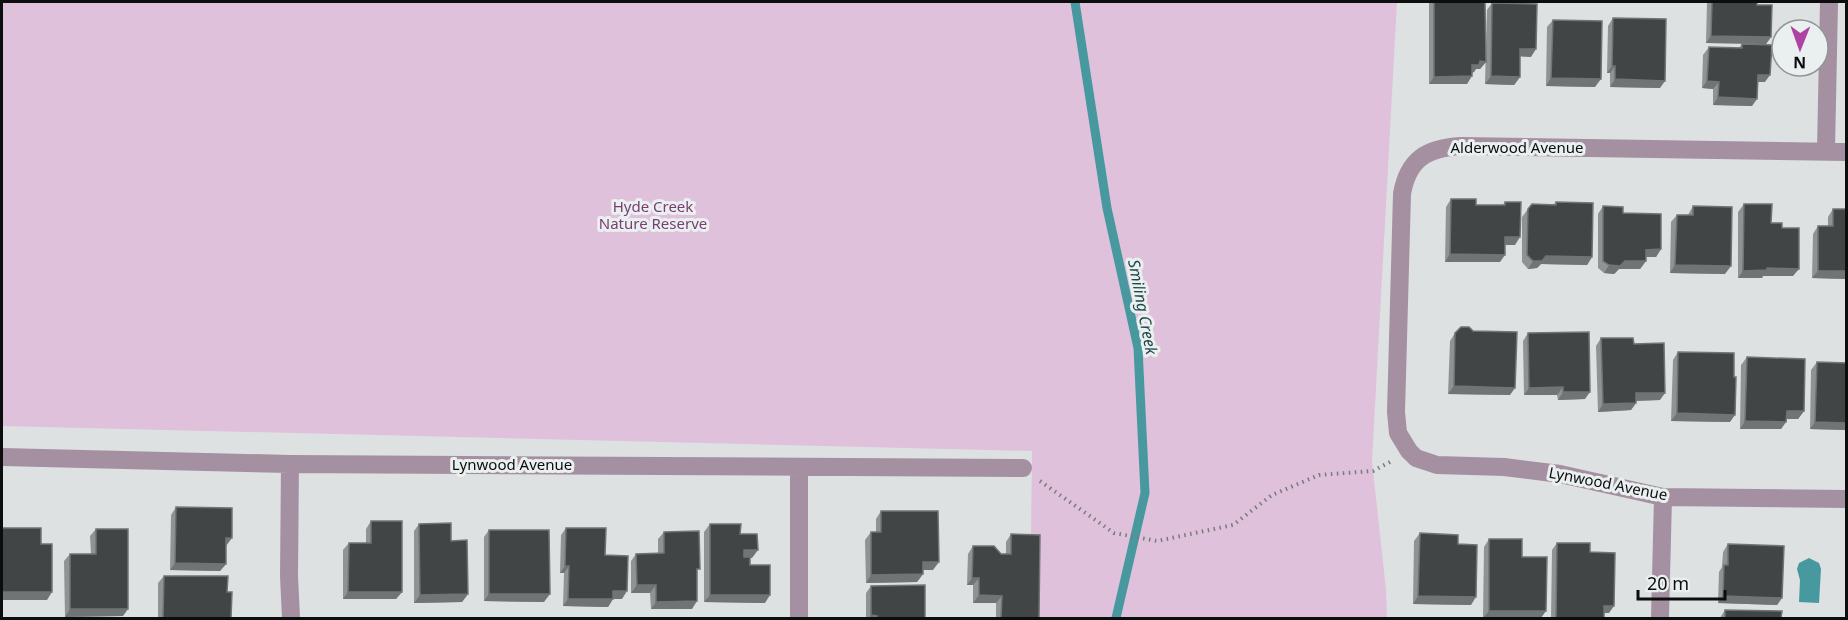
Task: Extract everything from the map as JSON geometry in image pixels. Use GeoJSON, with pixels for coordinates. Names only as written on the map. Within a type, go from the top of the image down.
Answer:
{"type":"FeatureCollection","features":[{"type":"Feature","properties":{"kind":"street"},"geometry":{"type":"LineString","coordinates":[[1826,151],[1829,2]]}},
{"type":"Feature","properties":{"kind":"street","name":"Alderwood Avenue"},"geometry":{"type":"LineString","coordinates":[[1408,451],[1398,433],[1396,412],[1402,194],[1408,172],[1415,162],[1435,150],[1447,147],[1846,152]]}},
{"type":"Feature","properties":{"kind":"street","name":"Lynwood Avenue"},"geometry":{"type":"LineString","coordinates":[[1408,451],[1416,458],[1437,465],[1503,467],[1560,474],[1663,497],[1846,499]]}},
{"type":"Feature","properties":{"kind":"street","name":"Lynwood Avenue"},"geometry":{"type":"LineString","coordinates":[[2,458],[290,464],[1023,468]]}},
{"type":"Feature","properties":{"kind":"street"},"geometry":{"type":"LineString","coordinates":[[290,464],[291,618]]}},
{"type":"Feature","properties":{"kind":"street"},"geometry":{"type":"LineString","coordinates":[[799,467],[799,618]]}},
{"type":"Feature","properties":{"kind":"street"},"geometry":{"type":"LineString","coordinates":[[1660,618],[1663,497]]}},
{"type":"Feature","properties":{"kind":"path"},"geometry":{"type":"LineString","coordinates":[[1023,468],[1114,533],[1157,541],[1233,525],[1272,495],[1318,475],[1374,471],[1408,451]]}},
{"type":"Feature","properties":{"kind":"green space","name":"Hyde Creek Nature Reserve"},"geometry":{"type":"Polygon","coordinates":[[[2,2],[1397,2],[1372,461],[1387,618],[1030,618],[1032,451],[2,426],[2,2]]]}},
{"type":"Feature","properties":{"kind":"water"},"geometry":{"type":"Polygon","coordinates":[[[1809,558],[1819,563],[1821,569],[1819,603],[1799,602],[1800,580],[1797,569],[1799,563],[1809,558]]]}},
{"type":"Feature","properties":{"kind":"building"},"geometry":{"type":"Polygon","coordinates":[[[1434,2],[1485,2],[1486,62],[1480,61],[1479,65],[1472,65],[1472,76],[1434,77],[1434,2]]]}},
{"type":"Feature","properties":{"kind":"building"},"geometry":{"type":"Polygon","coordinates":[[[1712,2],[1757,2],[1757,5],[1772,5],[1770,37],[1711,36],[1712,2]]]}},
{"type":"Feature","properties":{"kind":"building"},"geometry":{"type":"Polygon","coordinates":[[[1492,3],[1537,4],[1536,49],[1520,49],[1520,77],[1491,76],[1492,3]]]}},
{"type":"Feature","properties":{"kind":"building"},"geometry":{"type":"Polygon","coordinates":[[[1613,18],[1666,19],[1665,81],[1615,79],[1615,66],[1612,66],[1613,18]]]}},
{"type":"Feature","properties":{"kind":"building"},"geometry":{"type":"Polygon","coordinates":[[[1553,20],[1602,21],[1601,79],[1551,78],[1553,20]]]}},
{"type":"Feature","properties":{"kind":"building"},"geometry":{"type":"Polygon","coordinates":[[[1742,44],[1770,45],[1770,75],[1758,75],[1757,99],[1718,97],[1719,82],[1707,81],[1709,47],[1742,48],[1742,44]]]}},
{"type":"Feature","properties":{"kind":"building"},"geometry":{"type":"Polygon","coordinates":[[[1451,199],[1476,199],[1476,205],[1505,205],[1505,202],[1521,202],[1520,237],[1505,237],[1505,255],[1450,254],[1451,199]]]}},
{"type":"Feature","properties":{"kind":"building"},"geometry":{"type":"Polygon","coordinates":[[[1556,202],[1593,203],[1592,257],[1546,256],[1542,261],[1533,261],[1527,255],[1528,209],[1532,204],[1556,205],[1556,202]]]}},
{"type":"Feature","properties":{"kind":"building"},"geometry":{"type":"Polygon","coordinates":[[[1744,204],[1772,204],[1771,223],[1782,223],[1782,228],[1799,228],[1799,269],[1767,268],[1767,270],[1743,271],[1744,204]]]}},
{"type":"Feature","properties":{"kind":"building"},"geometry":{"type":"Polygon","coordinates":[[[1603,206],[1623,207],[1623,213],[1661,214],[1661,249],[1646,250],[1646,261],[1625,261],[1620,266],[1609,265],[1603,261],[1603,206]]]}},
{"type":"Feature","properties":{"kind":"building"},"geometry":{"type":"Polygon","coordinates":[[[1693,206],[1732,207],[1731,266],[1675,265],[1677,215],[1693,215],[1693,206]]]}},
{"type":"Feature","properties":{"kind":"building"},"geometry":{"type":"Polygon","coordinates":[[[1833,209],[1846,209],[1846,271],[1818,271],[1818,226],[1833,226],[1833,209]]]}},
{"type":"Feature","properties":{"kind":"building"},"geometry":{"type":"Polygon","coordinates":[[[1461,327],[1469,327],[1473,331],[1517,332],[1515,388],[1454,386],[1455,333],[1461,327]]]}},
{"type":"Feature","properties":{"kind":"building"},"geometry":{"type":"Polygon","coordinates":[[[1589,332],[1590,392],[1563,392],[1563,387],[1529,388],[1528,333],[1589,332]]]}},
{"type":"Feature","properties":{"kind":"building"},"geometry":{"type":"Polygon","coordinates":[[[1601,338],[1633,338],[1634,344],[1664,343],[1665,393],[1636,393],[1636,403],[1603,404],[1601,338]]]}},
{"type":"Feature","properties":{"kind":"building"},"geometry":{"type":"Polygon","coordinates":[[[1678,352],[1734,353],[1735,415],[1677,413],[1678,352]]]}},
{"type":"Feature","properties":{"kind":"building"},"geometry":{"type":"Polygon","coordinates":[[[1747,357],[1805,359],[1804,411],[1787,411],[1786,422],[1745,421],[1747,357]]]}},
{"type":"Feature","properties":{"kind":"building"},"geometry":{"type":"Polygon","coordinates":[[[1817,362],[1846,363],[1846,423],[1815,422],[1817,362]]]}},
{"type":"Feature","properties":{"kind":"building"},"geometry":{"type":"Polygon","coordinates":[[[176,507],[232,508],[232,538],[226,538],[226,564],[175,563],[176,507]]]}},
{"type":"Feature","properties":{"kind":"building"},"geometry":{"type":"Polygon","coordinates":[[[881,511],[938,511],[939,562],[923,562],[923,574],[871,575],[871,532],[881,532],[881,511]]]}},
{"type":"Feature","properties":{"kind":"building"},"geometry":{"type":"Polygon","coordinates":[[[371,521],[402,521],[402,592],[348,592],[349,543],[371,543],[371,521]]]}},
{"type":"Feature","properties":{"kind":"building"},"geometry":{"type":"Polygon","coordinates":[[[451,523],[451,541],[467,540],[468,594],[420,595],[419,524],[451,523]]]}},
{"type":"Feature","properties":{"kind":"building"},"geometry":{"type":"Polygon","coordinates":[[[710,524],[741,524],[740,534],[757,534],[758,550],[744,550],[744,557],[750,557],[750,565],[770,565],[770,595],[710,595],[710,524]]]}},
{"type":"Feature","properties":{"kind":"building"},"geometry":{"type":"Polygon","coordinates":[[[2,528],[41,528],[41,544],[52,544],[52,592],[2,592],[2,528]]]}},
{"type":"Feature","properties":{"kind":"building"},"geometry":{"type":"Polygon","coordinates":[[[566,528],[606,528],[605,555],[628,556],[627,591],[613,591],[613,599],[568,599],[569,566],[565,566],[566,528]]]}},
{"type":"Feature","properties":{"kind":"building"},"geometry":{"type":"Polygon","coordinates":[[[96,529],[128,529],[128,609],[70,609],[70,554],[96,554],[96,529]]]}},
{"type":"Feature","properties":{"kind":"building"},"geometry":{"type":"Polygon","coordinates":[[[489,530],[549,530],[550,594],[489,594],[489,530]]]}},
{"type":"Feature","properties":{"kind":"building"},"geometry":{"type":"Polygon","coordinates":[[[699,531],[700,569],[697,569],[697,601],[656,602],[656,585],[637,585],[636,554],[664,553],[664,532],[699,531]]]}},
{"type":"Feature","properties":{"kind":"building"},"geometry":{"type":"Polygon","coordinates":[[[1420,533],[1458,535],[1458,544],[1477,545],[1476,597],[1418,596],[1420,533]]]}},
{"type":"Feature","properties":{"kind":"building"},"geometry":{"type":"Polygon","coordinates":[[[1011,534],[1040,535],[1039,618],[1001,618],[1002,596],[979,595],[979,578],[972,578],[973,546],[994,546],[1001,554],[1011,554],[1011,534]]]}},
{"type":"Feature","properties":{"kind":"building"},"geometry":{"type":"Polygon","coordinates":[[[1489,539],[1522,539],[1522,557],[1547,557],[1546,611],[1489,611],[1489,539]]]}},
{"type":"Feature","properties":{"kind":"building"},"geometry":{"type":"Polygon","coordinates":[[[1557,543],[1590,543],[1590,552],[1615,553],[1614,606],[1604,606],[1604,618],[1556,618],[1557,543]]]}},
{"type":"Feature","properties":{"kind":"building"},"geometry":{"type":"Polygon","coordinates":[[[1728,544],[1784,546],[1782,598],[1723,596],[1724,565],[1728,565],[1728,544]]]}},
{"type":"Feature","properties":{"kind":"building"},"geometry":{"type":"Polygon","coordinates":[[[164,576],[228,576],[227,592],[232,592],[231,618],[163,618],[164,576]]]}},
{"type":"Feature","properties":{"kind":"building"},"geometry":{"type":"Polygon","coordinates":[[[925,585],[925,618],[877,618],[871,615],[871,586],[925,585]]]}},
{"type":"Feature","properties":{"kind":"building"},"geometry":{"type":"Polygon","coordinates":[[[1725,610],[1782,611],[1781,618],[1725,618],[1725,610]]]}},
{"type":"Feature","properties":{"kind":"waterway","name":"Smiling Creek"},"geometry":{"type":"LineString","coordinates":[[1075,2],[1107,208],[1138,348],[1145,493],[1116,618]]}}]}
